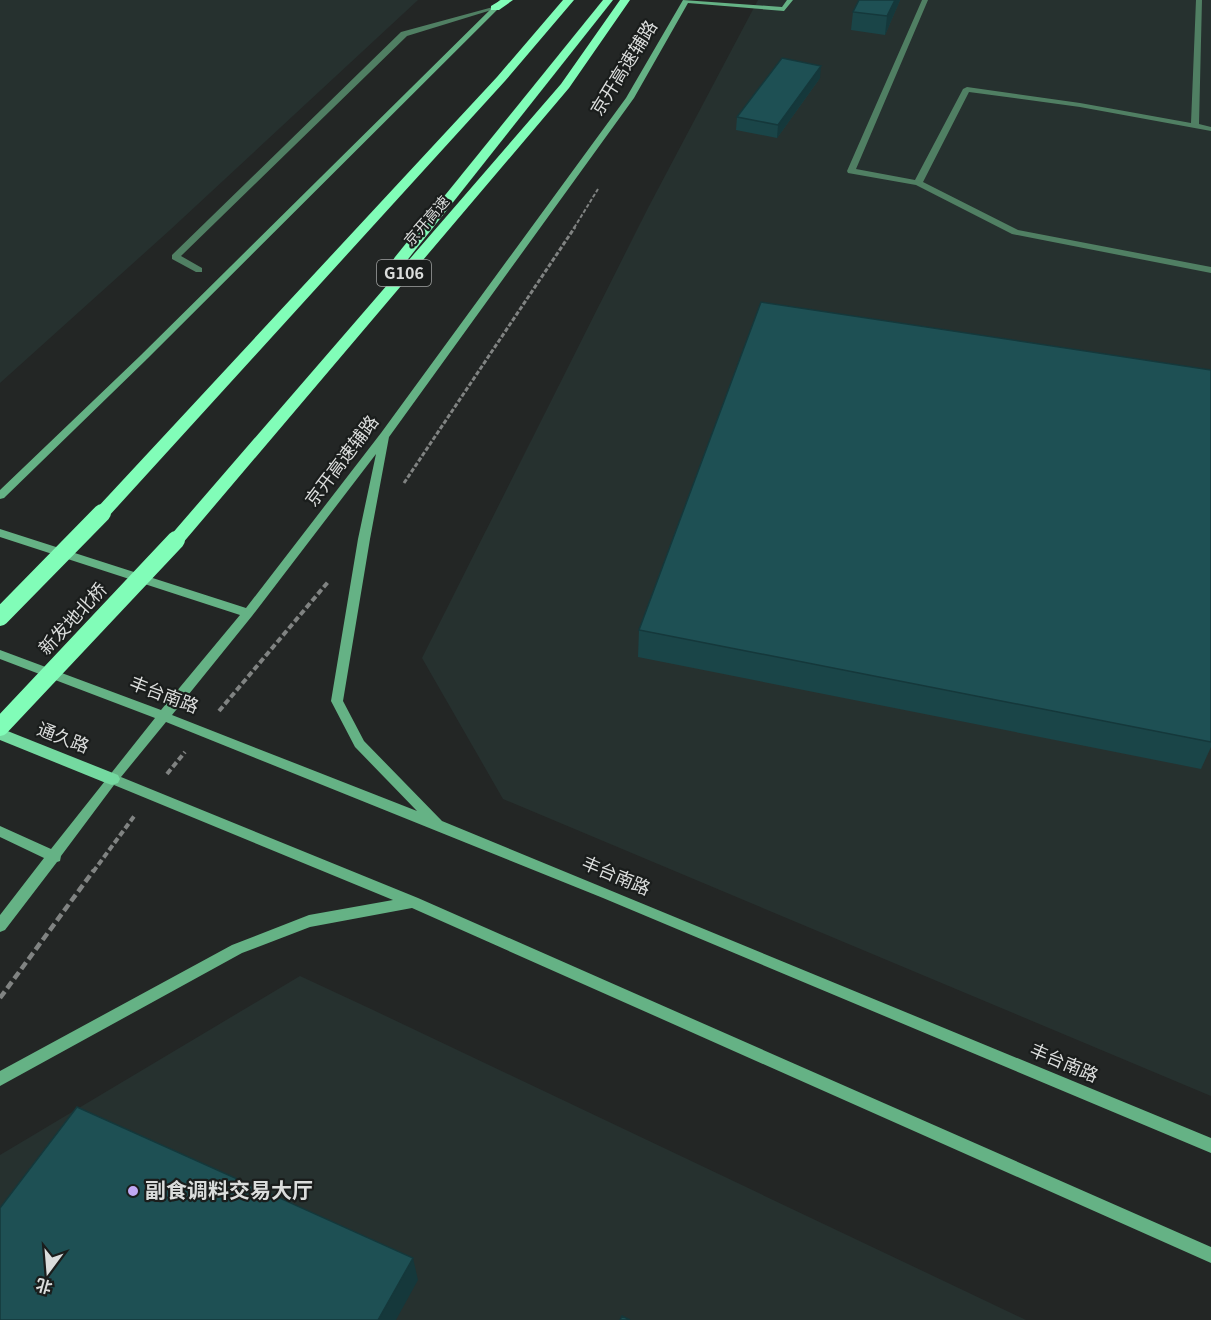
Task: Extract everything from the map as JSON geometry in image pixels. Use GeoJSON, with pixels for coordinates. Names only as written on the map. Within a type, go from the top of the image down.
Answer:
{"type":"FeatureCollection","features":[{"type":"Feature","properties":{"kind":"highway"},"geometry":{"type":"LineString","coordinates":[[0,617],[102,513],[501,80],[567,0]]}},
{"type":"Feature","properties":{"kind":"highway"},"geometry":{"type":"LineString","coordinates":[[176,540],[608,0]]}},
{"type":"Feature","properties":{"kind":"highway","name":"京开高速"},"geometry":{"type":"LineString","coordinates":[[176,540],[565,86],[625,0]]}},
{"type":"Feature","properties":{"kind":"highway","name":"新发地北桥"},"geometry":{"type":"LineString","coordinates":[[0,728],[176,540]]}},
{"type":"Feature","properties":{"kind":"main road"},"geometry":{"type":"LineString","coordinates":[[686,0],[784,9],[790,0]]}},
{"type":"Feature","properties":{"kind":"main road","name":"京开高速辅路"},"geometry":{"type":"LineString","coordinates":[[0,926],[55,857],[112,779],[248,613],[385,435],[630,98],[686,0]]}},
{"type":"Feature","properties":{"kind":"main road"},"geometry":{"type":"LineString","coordinates":[[0,496],[502,2]]}},
{"type":"Feature","properties":{"kind":"main road"},"geometry":{"type":"LineString","coordinates":[[385,435],[364,539],[337,701],[358,744],[440,826]]}},
{"type":"Feature","properties":{"kind":"main road"},"geometry":{"type":"LineString","coordinates":[[0,533],[248,613]]}},
{"type":"Feature","properties":{"kind":"main road","name":"丰台南路"},"geometry":{"type":"LineString","coordinates":[[0,654],[164,716],[549,869],[1211,1146]]}},
{"type":"Feature","properties":{"kind":"main road","name":"通久路"},"geometry":{"type":"LineString","coordinates":[[0,734],[112,779]]}},
{"type":"Feature","properties":{"kind":"main road"},"geometry":{"type":"LineString","coordinates":[[112,779],[413,902],[1211,1255]]}},
{"type":"Feature","properties":{"kind":"main road"},"geometry":{"type":"LineString","coordinates":[[0,831],[55,857]]}},
{"type":"Feature","properties":{"kind":"main road"},"geometry":{"type":"LineString","coordinates":[[0,1079],[237,949],[309,921],[413,902]]}},
{"type":"Feature","properties":{"kind":"lane"},"geometry":{"type":"LineString","coordinates":[[925,0],[852,171],[918,183],[1015,231],[1211,270]]}},
{"type":"Feature","properties":{"kind":"lane"},"geometry":{"type":"LineString","coordinates":[[1195,126],[1199,0]]}},
{"type":"Feature","properties":{"kind":"lane"},"geometry":{"type":"LineString","coordinates":[[199,270],[175,257],[404,34],[502,2]]}},
{"type":"Feature","properties":{"kind":"lane"},"geometry":{"type":"LineString","coordinates":[[918,183],[967,89],[1080,105],[1211,129]]}},
{"type":"Feature","properties":{"kind":"shaded area"},"geometry":{"type":"Polygon","coordinates":[[[0,0],[418,0],[170,230],[0,383],[0,0]]]}},
{"type":"Feature","properties":{"kind":"shaded area"},"geometry":{"type":"Polygon","coordinates":[[[758,0],[1211,0],[1211,1096],[503,799],[422,658],[648,208],[758,0]]]}},
{"type":"Feature","properties":{"kind":"shaded area"},"geometry":{"type":"Polygon","coordinates":[[[300,976],[1026,1320],[0,1320],[0,1155],[300,976]]]}},
{"type":"Feature","properties":{"kind":"building"},"geometry":{"type":"Polygon","coordinates":[[[859,0],[895,0],[887,16],[853,12],[859,0]]]}},
{"type":"Feature","properties":{"kind":"building"},"geometry":{"type":"Polygon","coordinates":[[[782,58],[821,66],[778,125],[737,117],[782,58]]]}},
{"type":"Feature","properties":{"kind":"building"},"geometry":{"type":"Polygon","coordinates":[[[761,302],[1211,370],[1211,742],[639,630],[761,302]]]}},
{"type":"Feature","properties":{"kind":"building","name":"副食调料交易大厅"},"geometry":{"type":"Polygon","coordinates":[[[77,1107],[413,1258],[378,1320],[0,1320],[0,1208],[77,1107]]]}},
{"type":"Feature","properties":{"kind":"place","name":"副食调料交易大厅"},"geometry":{"type":"Point","coordinates":[133,1191]}}]}
